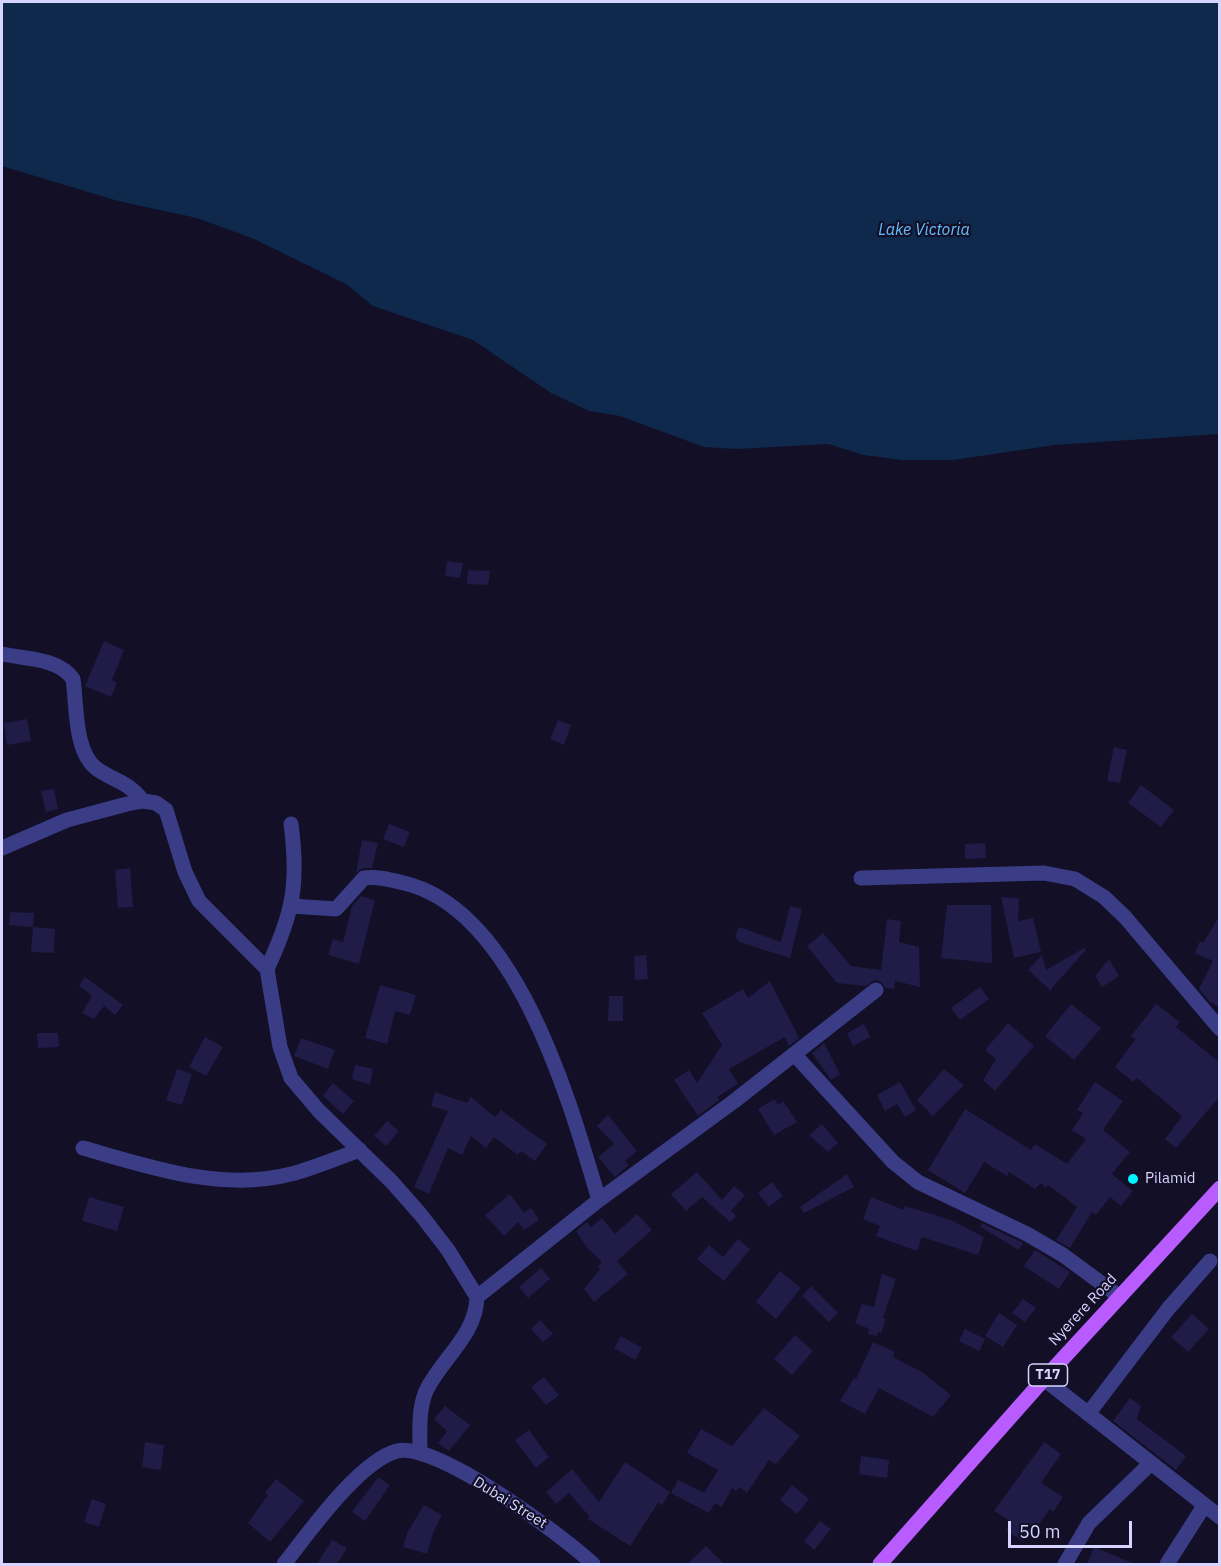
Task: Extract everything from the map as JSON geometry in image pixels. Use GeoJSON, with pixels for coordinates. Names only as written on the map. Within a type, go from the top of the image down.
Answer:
{"type":"FeatureCollection","features":[{"type":"Feature","properties":{"kind":"main road","name":"Nyerere Road"},"geometry":{"type":"LineString","coordinates":[[880,1564],[1044,1379],[1220,1188]]}},
{"type":"Feature","properties":{"kind":"street"},"geometry":{"type":"LineString","coordinates":[[2,654],[66,669],[73,679],[87,759],[97,769],[129,786],[143,801]]}},
{"type":"Feature","properties":{"kind":"street"},"geometry":{"type":"LineString","coordinates":[[2,848],[67,820],[143,801],[156,803],[166,810],[185,873],[199,901],[267,969]]}},
{"type":"Feature","properties":{"kind":"street"},"geometry":{"type":"LineString","coordinates":[[284,1564],[341,1495],[372,1464],[397,1451],[420,1452],[421,1406],[427,1390],[473,1322],[477,1298],[448,1250],[421,1215],[360,1150],[319,1111],[291,1078],[280,1047],[267,969],[292,906],[296,882],[291,824]]}},
{"type":"Feature","properties":{"kind":"street"},"geometry":{"type":"LineString","coordinates":[[861,878],[1044,873],[1075,879],[1104,897],[1125,917],[1220,1029]]}},
{"type":"Feature","properties":{"kind":"street"},"geometry":{"type":"LineString","coordinates":[[292,906],[336,909],[364,878],[372,877],[417,886],[435,893],[455,908],[503,962],[525,998],[570,1103],[599,1200]]}},
{"type":"Feature","properties":{"kind":"street"},"geometry":{"type":"LineString","coordinates":[[477,1298],[599,1200],[876,990]]}},
{"type":"Feature","properties":{"kind":"street"},"geometry":{"type":"LineString","coordinates":[[794,1054],[893,1162],[918,1182],[1027,1234],[1062,1255],[1120,1297]]}},
{"type":"Feature","properties":{"kind":"street"},"geometry":{"type":"LineString","coordinates":[[83,1148],[188,1176],[233,1181],[290,1175],[360,1150]]}},
{"type":"Feature","properties":{"kind":"street"},"geometry":{"type":"LineString","coordinates":[[1088,1414],[1160,1318],[1210,1261]]}},
{"type":"Feature","properties":{"kind":"street"},"geometry":{"type":"LineString","coordinates":[[1044,1379],[1220,1517]]}},
{"type":"Feature","properties":{"kind":"street","name":"Dubai Street"},"geometry":{"type":"LineString","coordinates":[[420,1452],[501,1495],[558,1534],[576,1559],[592,1564]]}},
{"type":"Feature","properties":{"kind":"street"},"geometry":{"type":"LineString","coordinates":[[1065,1564],[1089,1523],[1150,1464]]}},
{"type":"Feature","properties":{"kind":"street"},"geometry":{"type":"LineString","coordinates":[[1167,1564],[1204,1506]]}},
{"type":"Feature","properties":{"kind":"water","name":"Lake Victoria"},"geometry":{"type":"Polygon","coordinates":[[[2,2],[1219,2],[1219,434],[1055,445],[953,460],[902,460],[864,455],[828,444],[736,449],[704,447],[620,416],[589,411],[551,393],[473,340],[373,306],[346,284],[254,239],[197,218],[118,201],[2,166],[2,2]]]}},
{"type":"Feature","properties":{"kind":"building"},"geometry":{"type":"Polygon","coordinates":[[[447,561],[463,563],[460,578],[445,576],[447,561]]]}},
{"type":"Feature","properties":{"kind":"building"},"geometry":{"type":"Polygon","coordinates":[[[468,570],[490,571],[488,585],[467,584],[468,570]]]}},
{"type":"Feature","properties":{"kind":"building"},"geometry":{"type":"Polygon","coordinates":[[[104,641],[124,650],[112,680],[117,683],[111,697],[85,686],[104,641]]]}},
{"type":"Feature","properties":{"kind":"building"},"geometry":{"type":"Polygon","coordinates":[[[27,719],[31,741],[7,745],[4,723],[27,719]]]}},
{"type":"Feature","properties":{"kind":"building"},"geometry":{"type":"Polygon","coordinates":[[[558,720],[571,725],[564,745],[550,739],[558,720]]]}},
{"type":"Feature","properties":{"kind":"building"},"geometry":{"type":"Polygon","coordinates":[[[1114,747],[1127,750],[1120,783],[1107,781],[1114,747]]]}},
{"type":"Feature","properties":{"kind":"building"},"geometry":{"type":"Polygon","coordinates":[[[1141,785],[1174,810],[1161,827],[1128,803],[1141,785]]]}},
{"type":"Feature","properties":{"kind":"building"},"geometry":{"type":"Polygon","coordinates":[[[54,789],[58,809],[46,812],[41,791],[54,789]]]}},
{"type":"Feature","properties":{"kind":"building"},"geometry":{"type":"Polygon","coordinates":[[[389,824],[410,832],[404,847],[383,839],[389,824]]]}},
{"type":"Feature","properties":{"kind":"building"},"geometry":{"type":"Polygon","coordinates":[[[362,840],[378,843],[372,868],[363,868],[356,873],[362,840]]]}},
{"type":"Feature","properties":{"kind":"building"},"geometry":{"type":"Polygon","coordinates":[[[985,843],[986,858],[965,859],[965,844],[985,843]]]}},
{"type":"Feature","properties":{"kind":"building"},"geometry":{"type":"Polygon","coordinates":[[[130,868],[133,907],[118,908],[115,870],[130,868]]]}},
{"type":"Feature","properties":{"kind":"building"},"geometry":{"type":"Polygon","coordinates":[[[361,896],[375,900],[359,964],[328,955],[333,939],[343,942],[352,906],[361,896]]]}},
{"type":"Feature","properties":{"kind":"building"},"geometry":{"type":"Polygon","coordinates":[[[1001,897],[1019,898],[1018,921],[1033,918],[1041,952],[1014,958],[1001,897]]]}},
{"type":"Feature","properties":{"kind":"building"},"geometry":{"type":"Polygon","coordinates":[[[947,905],[991,905],[992,963],[941,958],[947,905]]]}},
{"type":"Feature","properties":{"kind":"building"},"geometry":{"type":"Polygon","coordinates":[[[790,906],[802,909],[790,958],[739,942],[735,936],[739,927],[781,942],[790,906]]]}},
{"type":"Feature","properties":{"kind":"building"},"geometry":{"type":"Polygon","coordinates":[[[10,912],[34,913],[33,927],[9,925],[10,912]]]}},
{"type":"Feature","properties":{"kind":"building"},"geometry":{"type":"Polygon","coordinates":[[[1220,915],[1220,1007],[1210,1002],[1199,989],[1213,961],[1195,953],[1200,941],[1203,943],[1220,915]]]}},
{"type":"Feature","properties":{"kind":"building"},"geometry":{"type":"Polygon","coordinates":[[[887,919],[901,921],[899,942],[919,947],[920,987],[895,981],[894,989],[885,988],[880,981],[875,980],[866,986],[837,983],[807,946],[823,933],[851,966],[881,970],[887,919]]]}},
{"type":"Feature","properties":{"kind":"building"},"geometry":{"type":"Polygon","coordinates":[[[33,927],[55,929],[54,953],[31,952],[33,927]]]}},
{"type":"Feature","properties":{"kind":"building"},"geometry":{"type":"Polygon","coordinates":[[[1084,948],[1086,950],[1051,989],[1052,992],[1028,970],[1042,955],[1046,970],[1084,948]]]}},
{"type":"Feature","properties":{"kind":"building"},"geometry":{"type":"Polygon","coordinates":[[[646,955],[648,979],[635,980],[634,956],[646,955]]]}},
{"type":"Feature","properties":{"kind":"building"},"geometry":{"type":"Polygon","coordinates":[[[1109,959],[1119,976],[1102,987],[1095,976],[1109,959]]]}},
{"type":"Feature","properties":{"kind":"building"},"geometry":{"type":"Polygon","coordinates":[[[85,977],[123,1005],[115,1015],[104,1006],[94,1019],[82,1013],[92,996],[79,986],[85,977]]]}},
{"type":"Feature","properties":{"kind":"building"},"geometry":{"type":"Polygon","coordinates":[[[770,981],[799,1038],[789,1046],[785,1037],[729,1069],[738,1084],[717,1097],[719,1100],[698,1116],[674,1080],[689,1070],[697,1083],[722,1045],[702,1013],[743,989],[748,998],[770,981]]]}},
{"type":"Feature","properties":{"kind":"building"},"geometry":{"type":"Polygon","coordinates":[[[380,985],[416,995],[410,1015],[395,1011],[387,1044],[365,1038],[380,985]]]}},
{"type":"Feature","properties":{"kind":"building"},"geometry":{"type":"Polygon","coordinates":[[[980,987],[989,999],[960,1020],[951,1008],[980,987]]]}},
{"type":"Feature","properties":{"kind":"building"},"geometry":{"type":"Polygon","coordinates":[[[609,996],[623,996],[623,1021],[608,1021],[609,996]]]}},
{"type":"Feature","properties":{"kind":"building"},"geometry":{"type":"Polygon","coordinates":[[[1071,1004],[1101,1028],[1074,1060],[1045,1036],[1071,1004]]]}},
{"type":"Feature","properties":{"kind":"building"},"geometry":{"type":"Polygon","coordinates":[[[1156,1004],[1180,1022],[1176,1027],[1220,1063],[1220,1096],[1176,1148],[1165,1139],[1182,1116],[1137,1078],[1133,1082],[1115,1067],[1136,1039],[1131,1036],[1156,1004]]]}},
{"type":"Feature","properties":{"kind":"building"},"geometry":{"type":"Polygon","coordinates":[[[1008,1023],[1034,1046],[995,1091],[983,1080],[996,1059],[985,1050],[1008,1023]]]}},
{"type":"Feature","properties":{"kind":"building"},"geometry":{"type":"Polygon","coordinates":[[[864,1024],[870,1037],[853,1046],[847,1033],[864,1024]]]}},
{"type":"Feature","properties":{"kind":"building"},"geometry":{"type":"Polygon","coordinates":[[[37,1033],[58,1033],[59,1047],[38,1048],[37,1033]]]}},
{"type":"Feature","properties":{"kind":"building"},"geometry":{"type":"Polygon","coordinates":[[[205,1037],[223,1047],[206,1076],[189,1067],[205,1037]]]}},
{"type":"Feature","properties":{"kind":"building"},"geometry":{"type":"Polygon","coordinates":[[[301,1038],[335,1050],[328,1069],[294,1056],[301,1038]]]}},
{"type":"Feature","properties":{"kind":"building"},"geometry":{"type":"Polygon","coordinates":[[[824,1043],[840,1074],[831,1080],[812,1053],[824,1043]]]}},
{"type":"Feature","properties":{"kind":"building"},"geometry":{"type":"Polygon","coordinates":[[[355,1065],[373,1069],[370,1085],[352,1079],[355,1065]]]}},
{"type":"Feature","properties":{"kind":"building"},"geometry":{"type":"Polygon","coordinates":[[[177,1069],[192,1074],[182,1105],[166,1100],[177,1069]]]}},
{"type":"Feature","properties":{"kind":"building"},"geometry":{"type":"Polygon","coordinates":[[[944,1069],[964,1085],[933,1116],[917,1100],[944,1069]]]}},
{"type":"Feature","properties":{"kind":"building"},"geometry":{"type":"Polygon","coordinates":[[[900,1082],[916,1110],[905,1117],[897,1104],[885,1111],[877,1095],[900,1082]]]}},
{"type":"Feature","properties":{"kind":"building"},"geometry":{"type":"Polygon","coordinates":[[[1095,1082],[1123,1101],[1103,1130],[1130,1152],[1112,1174],[1133,1191],[1121,1206],[1110,1197],[1096,1215],[1092,1212],[1070,1248],[1056,1240],[1077,1207],[1048,1185],[1046,1188],[1041,1183],[1035,1189],[1009,1172],[1007,1176],[984,1162],[965,1193],[928,1170],[965,1109],[1031,1150],[1035,1144],[1067,1164],[1086,1139],[1072,1130],[1083,1113],[1077,1110],[1095,1082]]]}},
{"type":"Feature","properties":{"kind":"building"},"geometry":{"type":"Polygon","coordinates":[[[333,1083],[354,1101],[343,1114],[323,1096],[333,1083]]]}},
{"type":"Feature","properties":{"kind":"building"},"geometry":{"type":"Polygon","coordinates":[[[435,1092],[467,1103],[471,1097],[495,1117],[501,1110],[547,1144],[535,1161],[521,1151],[518,1155],[494,1137],[486,1148],[471,1136],[462,1155],[448,1148],[429,1194],[414,1187],[448,1111],[431,1106],[435,1092]]]}},
{"type":"Feature","properties":{"kind":"building"},"geometry":{"type":"Polygon","coordinates":[[[774,1099],[778,1105],[783,1101],[797,1122],[774,1135],[758,1109],[774,1099]]]}},
{"type":"Feature","properties":{"kind":"building"},"geometry":{"type":"Polygon","coordinates":[[[608,1115],[637,1151],[625,1161],[629,1165],[615,1177],[598,1157],[614,1144],[597,1126],[608,1115]]]}},
{"type":"Feature","properties":{"kind":"building"},"geometry":{"type":"Polygon","coordinates":[[[387,1121],[399,1131],[386,1146],[374,1136],[387,1121]]]}},
{"type":"Feature","properties":{"kind":"building"},"geometry":{"type":"Polygon","coordinates":[[[822,1124],[838,1143],[828,1152],[809,1135],[822,1124]]]}},
{"type":"Feature","properties":{"kind":"building"},"geometry":{"type":"Polygon","coordinates":[[[697,1172],[722,1200],[734,1186],[745,1195],[731,1211],[736,1216],[730,1222],[702,1197],[686,1211],[671,1194],[697,1172]]]}},
{"type":"Feature","properties":{"kind":"building"},"geometry":{"type":"Polygon","coordinates":[[[847,1174],[854,1187],[804,1213],[800,1207],[847,1174]]]}},
{"type":"Feature","properties":{"kind":"building"},"geometry":{"type":"Polygon","coordinates":[[[772,1182],[783,1196],[769,1207],[758,1193],[772,1182]]]}},
{"type":"Feature","properties":{"kind":"building"},"geometry":{"type":"Polygon","coordinates":[[[510,1194],[524,1213],[531,1208],[539,1220],[524,1230],[518,1222],[504,1236],[485,1215],[510,1194]]]}},
{"type":"Feature","properties":{"kind":"building"},"geometry":{"type":"Polygon","coordinates":[[[89,1197],[124,1207],[117,1231],[82,1221],[89,1197]]]}},
{"type":"Feature","properties":{"kind":"building"},"geometry":{"type":"Polygon","coordinates":[[[871,1197],[904,1210],[905,1206],[951,1220],[984,1237],[978,1255],[922,1237],[917,1251],[876,1236],[880,1226],[863,1219],[871,1197]]]}},
{"type":"Feature","properties":{"kind":"building"},"geometry":{"type":"Polygon","coordinates":[[[637,1214],[652,1230],[617,1261],[628,1274],[594,1302],[584,1289],[600,1269],[598,1266],[602,1262],[587,1248],[576,1231],[587,1222],[591,1227],[602,1218],[615,1234],[637,1214]]]}},
{"type":"Feature","properties":{"kind":"building"},"geometry":{"type":"Polygon","coordinates":[[[982,1223],[1023,1243],[1019,1250],[980,1227],[982,1223]]]}},
{"type":"Feature","properties":{"kind":"building"},"geometry":{"type":"Polygon","coordinates":[[[738,1239],[750,1249],[724,1281],[697,1259],[709,1245],[723,1257],[738,1239]]]}},
{"type":"Feature","properties":{"kind":"building"},"geometry":{"type":"Polygon","coordinates":[[[1035,1250],[1070,1272],[1059,1289],[1024,1266],[1035,1250]]]}},
{"type":"Feature","properties":{"kind":"building"},"geometry":{"type":"Polygon","coordinates":[[[541,1268],[550,1279],[528,1298],[519,1287],[541,1268]]]}},
{"type":"Feature","properties":{"kind":"building"},"geometry":{"type":"Polygon","coordinates":[[[780,1271],[801,1288],[776,1319],[756,1302],[780,1271]]]}},
{"type":"Feature","properties":{"kind":"building"},"geometry":{"type":"Polygon","coordinates":[[[882,1274],[896,1279],[883,1318],[886,1319],[881,1333],[878,1332],[877,1336],[868,1334],[869,1329],[855,1323],[862,1304],[874,1307],[882,1274]]]}},
{"type":"Feature","properties":{"kind":"building"},"geometry":{"type":"Polygon","coordinates":[[[811,1286],[838,1313],[829,1322],[802,1296],[811,1286]]]}},
{"type":"Feature","properties":{"kind":"building"},"geometry":{"type":"Polygon","coordinates":[[[1023,1299],[1036,1308],[1025,1322],[1012,1313],[1023,1299]]]}},
{"type":"Feature","properties":{"kind":"building"},"geometry":{"type":"Polygon","coordinates":[[[999,1313],[1017,1325],[1003,1347],[985,1336],[999,1313]]]}},
{"type":"Feature","properties":{"kind":"building"},"geometry":{"type":"Polygon","coordinates":[[[1192,1314],[1209,1329],[1188,1352],[1171,1337],[1192,1314]]]}},
{"type":"Feature","properties":{"kind":"building"},"geometry":{"type":"Polygon","coordinates":[[[540,1320],[553,1334],[543,1342],[531,1329],[540,1320]]]}},
{"type":"Feature","properties":{"kind":"building"},"geometry":{"type":"Polygon","coordinates":[[[965,1329],[985,1339],[979,1351],[959,1341],[965,1329]]]}},
{"type":"Feature","properties":{"kind":"building"},"geometry":{"type":"Polygon","coordinates":[[[795,1335],[813,1351],[792,1375],[774,1359],[795,1335]]]}},
{"type":"Feature","properties":{"kind":"building"},"geometry":{"type":"Polygon","coordinates":[[[621,1336],[642,1348],[635,1360],[614,1348],[621,1336]]]}},
{"type":"Feature","properties":{"kind":"building"},"geometry":{"type":"Polygon","coordinates":[[[873,1342],[895,1352],[893,1357],[922,1372],[951,1395],[933,1417],[879,1388],[865,1414],[840,1401],[854,1378],[856,1379],[873,1342]]]}},
{"type":"Feature","properties":{"kind":"building"},"geometry":{"type":"Polygon","coordinates":[[[544,1377],[559,1395],[546,1405],[531,1387],[544,1377]]]}},
{"type":"Feature","properties":{"kind":"building"},"geometry":{"type":"Polygon","coordinates":[[[1130,1398],[1141,1406],[1137,1419],[1186,1456],[1176,1470],[1113,1421],[1130,1398]]]}},
{"type":"Feature","properties":{"kind":"building"},"geometry":{"type":"Polygon","coordinates":[[[445,1406],[470,1425],[449,1451],[438,1443],[447,1431],[434,1419],[445,1406]]]}},
{"type":"Feature","properties":{"kind":"building"},"geometry":{"type":"Polygon","coordinates":[[[764,1408],[800,1436],[776,1464],[769,1460],[747,1493],[739,1487],[736,1491],[732,1488],[722,1507],[715,1503],[709,1513],[671,1493],[678,1480],[704,1493],[718,1470],[687,1453],[701,1429],[732,1446],[764,1408]]]}},
{"type":"Feature","properties":{"kind":"building"},"geometry":{"type":"Polygon","coordinates":[[[529,1430],[549,1457],[536,1468],[515,1440],[529,1430]]]}},
{"type":"Feature","properties":{"kind":"building"},"geometry":{"type":"Polygon","coordinates":[[[145,1442],[164,1445],[161,1470],[142,1467],[145,1442]]]}},
{"type":"Feature","properties":{"kind":"building"},"geometry":{"type":"Polygon","coordinates":[[[1044,1442],[1061,1454],[1041,1483],[1063,1497],[1053,1512],[1050,1509],[1031,1535],[1028,1532],[1022,1541],[1006,1530],[1012,1522],[994,1511],[1044,1442]]]}},
{"type":"Feature","properties":{"kind":"building"},"geometry":{"type":"Polygon","coordinates":[[[861,1456],[889,1460],[887,1478],[859,1474],[861,1456]]]}},
{"type":"Feature","properties":{"kind":"building"},"geometry":{"type":"Polygon","coordinates":[[[625,1462],[670,1492],[662,1505],[658,1503],[630,1546],[588,1519],[589,1516],[569,1493],[556,1504],[546,1492],[572,1469],[599,1502],[625,1462]]]}},
{"type":"Feature","properties":{"kind":"building"},"geometry":{"type":"Polygon","coordinates":[[[378,1477],[390,1485],[365,1521],[352,1512],[378,1477]]]}},
{"type":"Feature","properties":{"kind":"building"},"geometry":{"type":"Polygon","coordinates":[[[276,1479],[304,1501],[270,1542],[248,1523],[268,1495],[265,1493],[276,1479]]]}},
{"type":"Feature","properties":{"kind":"building"},"geometry":{"type":"Polygon","coordinates":[[[792,1485],[809,1499],[797,1514],[780,1500],[792,1485]]]}},
{"type":"Feature","properties":{"kind":"building"},"geometry":{"type":"Polygon","coordinates":[[[92,1499],[106,1504],[99,1527],[84,1522],[92,1499]]]}},
{"type":"Feature","properties":{"kind":"building"},"geometry":{"type":"Polygon","coordinates":[[[424,1505],[442,1515],[433,1533],[427,1554],[403,1547],[407,1533],[424,1505]]]}},
{"type":"Feature","properties":{"kind":"building"},"geometry":{"type":"Polygon","coordinates":[[[820,1521],[831,1529],[814,1550],[804,1541],[820,1521]]]}},
{"type":"Feature","properties":{"kind":"building"},"geometry":{"type":"Polygon","coordinates":[[[332,1540],[347,1548],[337,1564],[317,1564],[332,1540]]]}},
{"type":"Feature","properties":{"kind":"building"},"geometry":{"type":"Polygon","coordinates":[[[706,1546],[724,1564],[687,1564],[706,1546]]]}},
{"type":"Feature","properties":{"kind":"building"},"geometry":{"type":"Polygon","coordinates":[[[1094,1547],[1135,1564],[1087,1564],[1094,1547]]]}},
{"type":"Feature","properties":{"kind":"place","name":"Pilamid"},"geometry":{"type":"Point","coordinates":[1133,1179]}}]}
